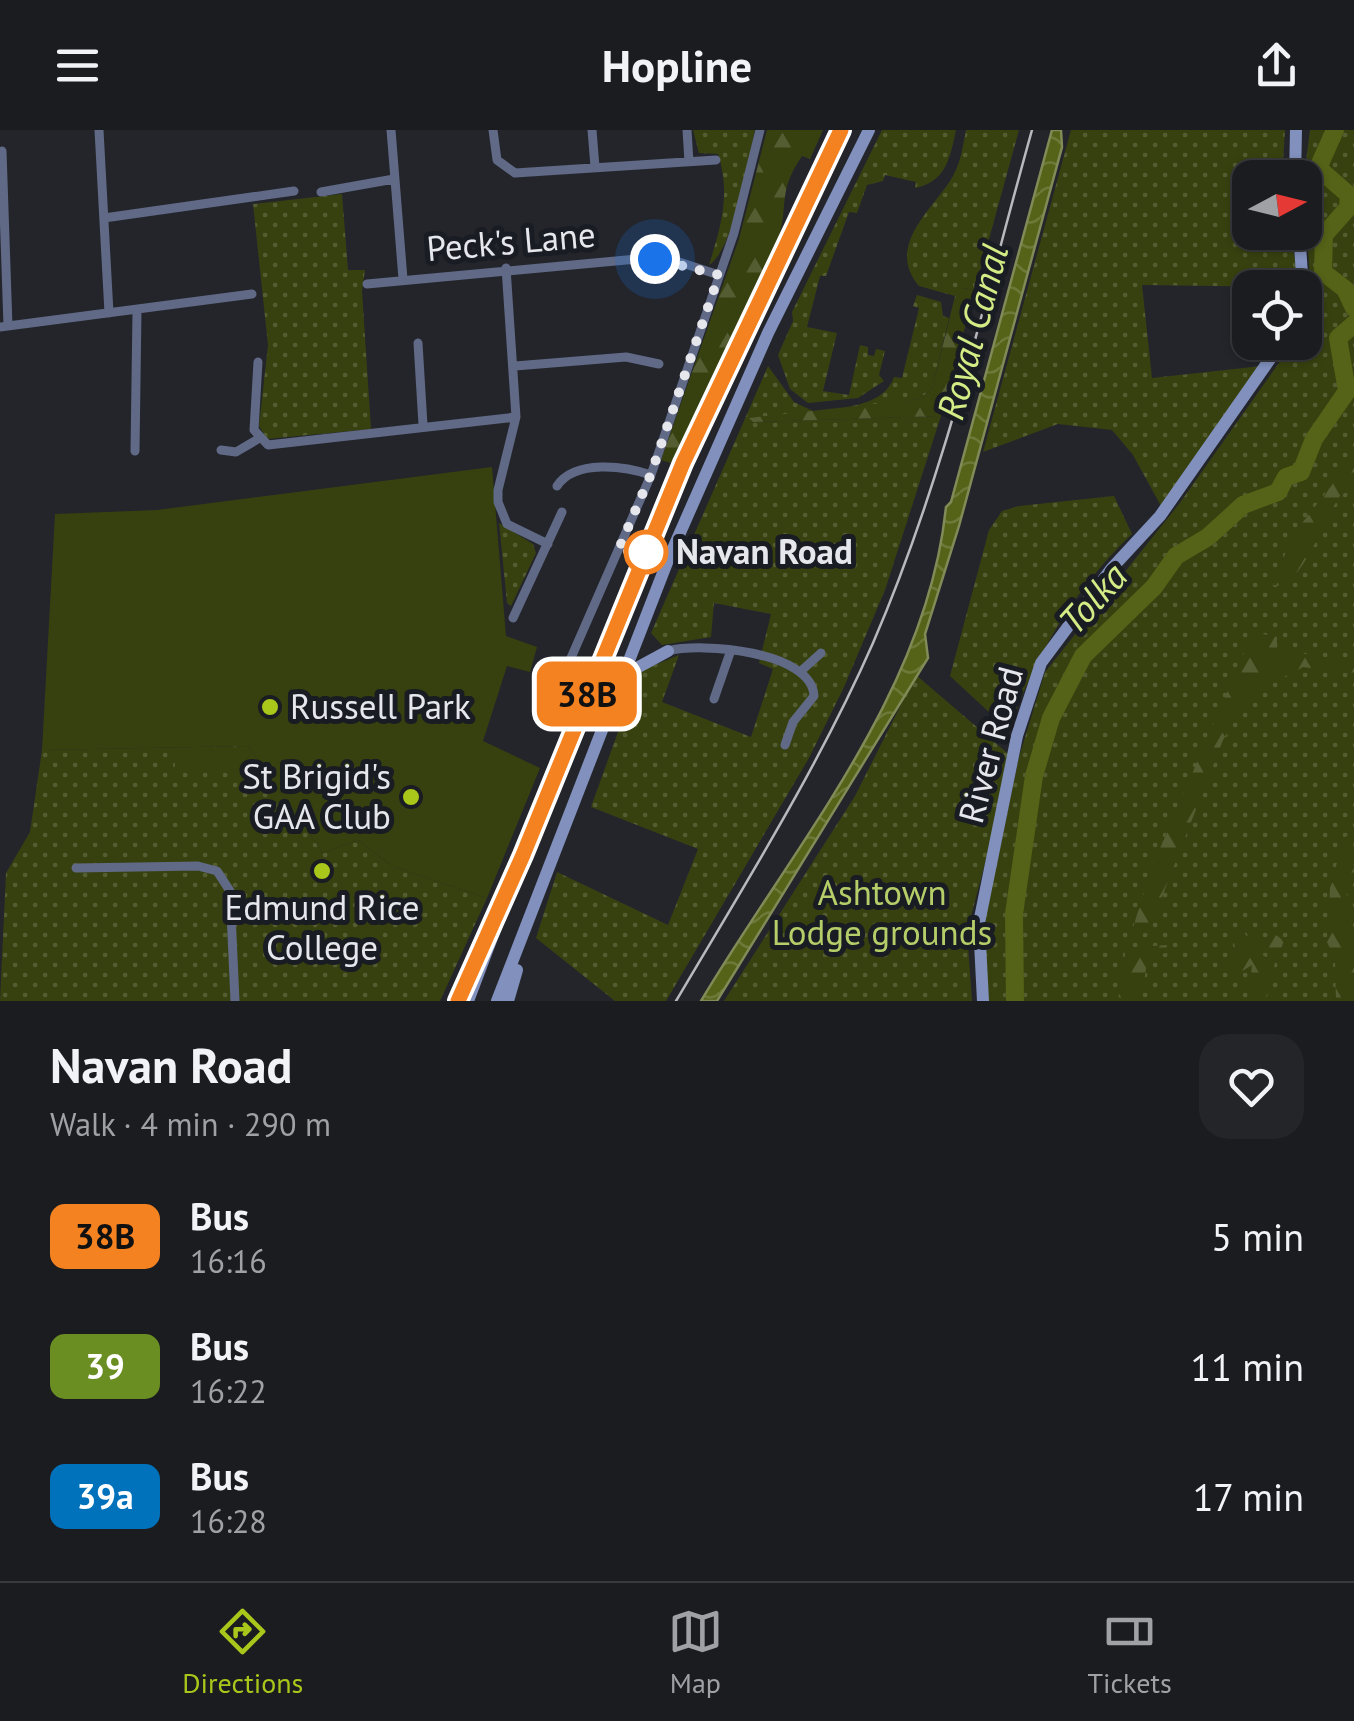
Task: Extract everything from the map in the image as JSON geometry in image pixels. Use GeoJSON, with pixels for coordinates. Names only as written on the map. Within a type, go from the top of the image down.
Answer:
{"type":"FeatureCollection","features":[{"type":"Feature","properties":{"kind":"main road"},"geometry":{"type":"LineString","coordinates":[[468,1001],[523,855],[683,463],[841,130]]}},
{"type":"Feature","properties":{"kind":"main road"},"geometry":{"type":"LineString","coordinates":[[497,1001],[619,678],[768,333],[869,130]]}},
{"type":"Feature","properties":{"kind":"main road"},"geometry":{"type":"LineString","coordinates":[[1295,160],[1296,130]]}},
{"type":"Feature","properties":{"kind":"main road","name":"River Road"},"geometry":{"type":"LineString","coordinates":[[983,1001],[978,923],[1017,736],[1041,664],[1111,568],[1160,516],[1269,360]]}},
{"type":"Feature","properties":{"kind":"main road"},"geometry":{"type":"LineString","coordinates":[[643,622],[650,645],[668,651]]}},
{"type":"Feature","properties":{"kind":"main road"},"geometry":{"type":"LineString","coordinates":[[619,678],[668,651]]}},
{"type":"Feature","properties":{"kind":"main road"},"geometry":{"type":"LineString","coordinates":[[458,1001],[523,855]]}},
{"type":"Feature","properties":{"kind":"main road"},"geometry":{"type":"LineString","coordinates":[[508,1001],[541,886]]}},
{"type":"Feature","properties":{"kind":"street"},"geometry":{"type":"LineString","coordinates":[[99,130],[109,313]]}},
{"type":"Feature","properties":{"kind":"street"},"geometry":{"type":"LineString","coordinates":[[391,130],[403,279]]}},
{"type":"Feature","properties":{"kind":"street"},"geometry":{"type":"LineString","coordinates":[[493,130],[497,160],[510,172],[716,160]]}},
{"type":"Feature","properties":{"kind":"street"},"geometry":{"type":"LineString","coordinates":[[592,130],[595,167]]}},
{"type":"Feature","properties":{"kind":"street"},"geometry":{"type":"LineString","coordinates":[[687,130],[689,162]]}},
{"type":"Feature","properties":{"kind":"street"},"geometry":{"type":"LineString","coordinates":[[566,667],[651,474],[719,275],[760,130]]}},
{"type":"Feature","properties":{"kind":"street"},"geometry":{"type":"LineString","coordinates":[[2,151],[4,327],[252,294]]}},
{"type":"Feature","properties":{"kind":"street"},"geometry":{"type":"LineString","coordinates":[[320,192],[394,179]]}},
{"type":"Feature","properties":{"kind":"street"},"geometry":{"type":"LineString","coordinates":[[104,218],[294,191]]}},
{"type":"Feature","properties":{"kind":"street","name":"Peck's Lane"},"geometry":{"type":"LineString","coordinates":[[367,284],[506,268],[659,259],[719,275]]}},
{"type":"Feature","properties":{"kind":"street"},"geometry":{"type":"LineString","coordinates":[[506,268],[516,417],[498,502],[507,524],[548,544]]}},
{"type":"Feature","properties":{"kind":"street"},"geometry":{"type":"LineString","coordinates":[[135,451],[137,310]]}},
{"type":"Feature","properties":{"kind":"street"},"geometry":{"type":"LineString","coordinates":[[418,343],[424,425]]}},
{"type":"Feature","properties":{"kind":"street"},"geometry":{"type":"LineString","coordinates":[[515,366],[626,357],[659,364]]}},
{"type":"Feature","properties":{"kind":"street"},"geometry":{"type":"LineString","coordinates":[[258,362],[253,420],[258,439],[268,445],[516,417]]}},
{"type":"Feature","properties":{"kind":"street"},"geometry":{"type":"LineString","coordinates":[[222,450],[236,452],[258,439]]}},
{"type":"Feature","properties":{"kind":"street"},"geometry":{"type":"LineString","coordinates":[[557,486],[566,476],[608,467],[651,474]]}},
{"type":"Feature","properties":{"kind":"street"},"geometry":{"type":"LineString","coordinates":[[513,618],[562,512]]}},
{"type":"Feature","properties":{"kind":"street"},"geometry":{"type":"LineString","coordinates":[[668,651],[696,645],[731,650],[801,671],[813,686],[814,696],[793,722],[785,744]]}},
{"type":"Feature","properties":{"kind":"street"},"geometry":{"type":"LineString","coordinates":[[714,699],[731,650]]}},
{"type":"Feature","properties":{"kind":"street"},"geometry":{"type":"LineString","coordinates":[[801,671],[821,653]]}},
{"type":"Feature","properties":{"kind":"street"},"geometry":{"type":"LineString","coordinates":[[76,868],[198,866],[217,871],[230,891],[235,1001]]}},
{"type":"Feature","properties":{"kind":"green space"},"geometry":{"type":"Polygon","coordinates":[[[693,130],[755,130],[733,224],[718,256],[709,265],[721,223],[724,183],[718,154],[699,153],[693,130]]]}},
{"type":"Feature","properties":{"kind":"green space"},"geometry":{"type":"Polygon","coordinates":[[[767,130],[823,130],[810,159],[802,156],[794,169],[786,190],[777,243],[671,463],[661,460],[739,239],[767,130]]]}},
{"type":"Feature","properties":{"kind":"green space"},"geometry":{"type":"Polygon","coordinates":[[[882,130],[956,130],[949,159],[934,180],[915,188],[916,182],[885,175],[883,181],[867,185],[857,213],[849,212],[826,276],[820,276],[807,327],[837,333],[823,391],[849,395],[860,345],[868,347],[868,355],[874,356],[876,349],[885,351],[879,375],[884,381],[858,398],[808,403],[790,389],[778,355],[793,321],[792,312],[882,130]]]}},
{"type":"Feature","properties":{"kind":"green space"},"geometry":{"type":"Polygon","coordinates":[[[966,130],[1019,130],[975,290],[963,288],[955,296],[919,286],[907,256],[916,228],[956,171],[966,130]]]}},
{"type":"Feature","properties":{"kind":"green space"},"geometry":{"type":"Polygon","coordinates":[[[1071,130],[1285,130],[1283,160],[1232,160],[1232,250],[1293,250],[1297,270],[1232,270],[1232,286],[1142,285],[1152,378],[1262,366],[1161,506],[1133,455],[1112,430],[1058,424],[983,452],[1071,130]]]}},
{"type":"Feature","properties":{"kind":"green space"},"geometry":{"type":"Polygon","coordinates":[[[1310,130],[1354,130],[1354,1001],[988,1001],[984,924],[1019,757],[1045,672],[1179,504],[1281,360],[1322,360],[1322,270],[1309,270],[1308,250],[1322,250],[1322,160],[1306,160],[1310,130]]]}},
{"type":"Feature","properties":{"kind":"green space"},"geometry":{"type":"Polygon","coordinates":[[[342,194],[348,270],[365,270],[362,291],[371,429],[267,439],[259,426],[268,345],[253,204],[342,194]]]}},
{"type":"Feature","properties":{"kind":"green space"},"geometry":{"type":"Polygon","coordinates":[[[962,288],[975,290],[941,416],[753,422],[749,418],[919,399],[932,389],[955,296],[962,288]]]}},
{"type":"Feature","properties":{"kind":"green space"},"geometry":{"type":"Polygon","coordinates":[[[917,295],[941,302],[943,316],[949,318],[932,389],[919,399],[836,410],[870,401],[884,392],[894,377],[902,378],[919,308],[913,306],[917,295]]]}},
{"type":"Feature","properties":{"kind":"green space"},"geometry":{"type":"Polygon","coordinates":[[[768,366],[794,402],[815,412],[750,418],[753,422],[941,416],[885,590],[809,758],[666,1001],[615,1001],[536,938],[557,872],[668,925],[698,849],[591,807],[640,671],[679,655],[662,702],[751,737],[773,669],[759,663],[771,614],[714,603],[711,637],[662,645],[651,633],[768,366]]]}},
{"type":"Feature","properties":{"kind":"green space"},"geometry":{"type":"Polygon","coordinates":[[[1354,457],[1354,491],[1341,494],[1294,576],[1284,586],[1273,585],[1292,536],[1354,457]]]}},
{"type":"Feature","properties":{"kind":"green space","name":"Russell Park"},"geometry":{"type":"Polygon","coordinates":[[[492,467],[506,636],[537,647],[530,672],[507,666],[483,741],[540,768],[487,898],[392,866],[358,840],[323,853],[248,746],[42,750],[55,514],[157,510],[492,467]]]}},
{"type":"Feature","properties":{"kind":"green space"},"geometry":{"type":"Polygon","coordinates":[[[1114,496],[1132,534],[1094,574],[1063,617],[1015,713],[1004,726],[950,676],[989,530],[1002,511],[1019,506],[1114,496]]]}},
{"type":"Feature","properties":{"kind":"green space"},"geometry":{"type":"Polygon","coordinates":[[[499,523],[533,544],[536,553],[511,606],[507,603],[499,523]]]}},
{"type":"Feature","properties":{"kind":"green space"},"geometry":{"type":"Polygon","coordinates":[[[1253,632],[1277,637],[1277,649],[1354,662],[1354,674],[1303,667],[1250,695],[1223,740],[1148,933],[1131,934],[1152,867],[1253,632]]]}},
{"type":"Feature","properties":{"kind":"green space","name":"Ashtown Lodge grounds"},"geometry":{"type":"Polygon","coordinates":[[[916,675],[1013,758],[967,931],[972,1001],[724,1001],[855,796],[916,675]]]}},
{"type":"Feature","properties":{"kind":"green space"},"geometry":{"type":"Polygon","coordinates":[[[248,746],[323,853],[358,840],[392,866],[487,898],[440,1001],[0,1001],[6,873],[30,832],[42,750],[248,746]]]}},
{"type":"Feature","properties":{"kind":"green space"},"geometry":{"type":"Polygon","coordinates":[[[249,750],[249,769],[175,770],[175,751],[249,750]]]}},
{"type":"Feature","properties":{"kind":"green space"},"geometry":{"type":"Polygon","coordinates":[[[1353,835],[1354,874],[1346,891],[1354,932],[1354,1001],[1336,1001],[1335,959],[1327,942],[1330,888],[1344,837],[1353,835]]]}},
{"type":"Feature","properties":{"kind":"green space"},"geometry":{"type":"Polygon","coordinates":[[[379,904],[394,912],[360,978],[345,970],[362,938],[371,942],[362,936],[379,904]]]}},
{"type":"Feature","properties":{"kind":"green space"},"geometry":{"type":"Polygon","coordinates":[[[1244,932],[1249,940],[1260,937],[1266,941],[1276,935],[1284,941],[1280,951],[1250,947],[1275,963],[1265,1001],[1248,1001],[1252,965],[1236,975],[1230,971],[1237,954],[1234,943],[1244,932]]]}},
{"type":"Feature","properties":{"kind":"green space"},"geometry":{"type":"Polygon","coordinates":[[[1167,945],[1166,953],[1148,956],[1141,1001],[1118,1001],[1126,948],[1167,945]]]}},
{"type":"Feature","properties":{"kind":"water"},"geometry":{"type":"Polygon","coordinates":[[[1052,130],[1061,130],[1062,147],[959,526],[925,634],[928,658],[717,1001],[701,1001],[851,765],[885,704],[913,641],[934,575],[946,507],[951,502],[1052,130]]]}},
{"type":"Feature","properties":{"kind":"waterway","name":"Tolka"},"geometry":{"type":"LineString","coordinates":[[1335,130],[1318,168],[1349,195],[1348,208],[1324,235],[1323,272],[1345,289],[1354,308]]}},
{"type":"Feature","properties":{"kind":"waterway","name":"Tolka"},"geometry":{"type":"LineString","coordinates":[[1015,1001],[1014,914],[1034,776],[1051,718],[1083,656],[1154,587],[1176,556],[1208,537],[1243,505],[1278,492],[1286,477],[1301,472],[1314,439],[1347,391],[1338,338],[1354,324]]}},
{"type":"Feature","properties":{"kind":"railway"},"geometry":{"type":"LineString","coordinates":[[676,1001],[805,780],[873,643],[942,454],[1032,130]]}},
{"type":"Feature","properties":{"kind":"bus line","name":"38B"},"geometry":{"type":"LineString","coordinates":[[458,1001],[523,855],[683,463],[841,130]]}},
{"type":"Feature","properties":{"kind":"place","name":"Navan Road"},"geometry":{"type":"Point","coordinates":[646,552]}},
{"type":"Feature","properties":{"kind":"place","name":"Russell Park"},"geometry":{"type":"Point","coordinates":[270,707]}},
{"type":"Feature","properties":{"kind":"place","name":"St Brigid's GAA Club"},"geometry":{"type":"Point","coordinates":[411,797]}},
{"type":"Feature","properties":{"kind":"place","name":"Edmund Rice College"},"geometry":{"type":"Point","coordinates":[322,871]}},
{"type":"Feature","properties":{"kind":"route"},"geometry":{"type":"LineString","coordinates":[[646,552],[618,551],[651,474],[719,275],[676,261],[655,259]]}},
{"type":"Feature","properties":{"kind":"water label","name":"Royal Canal"},"geometry":{"type":"Point","coordinates":[973,332]}}]}
